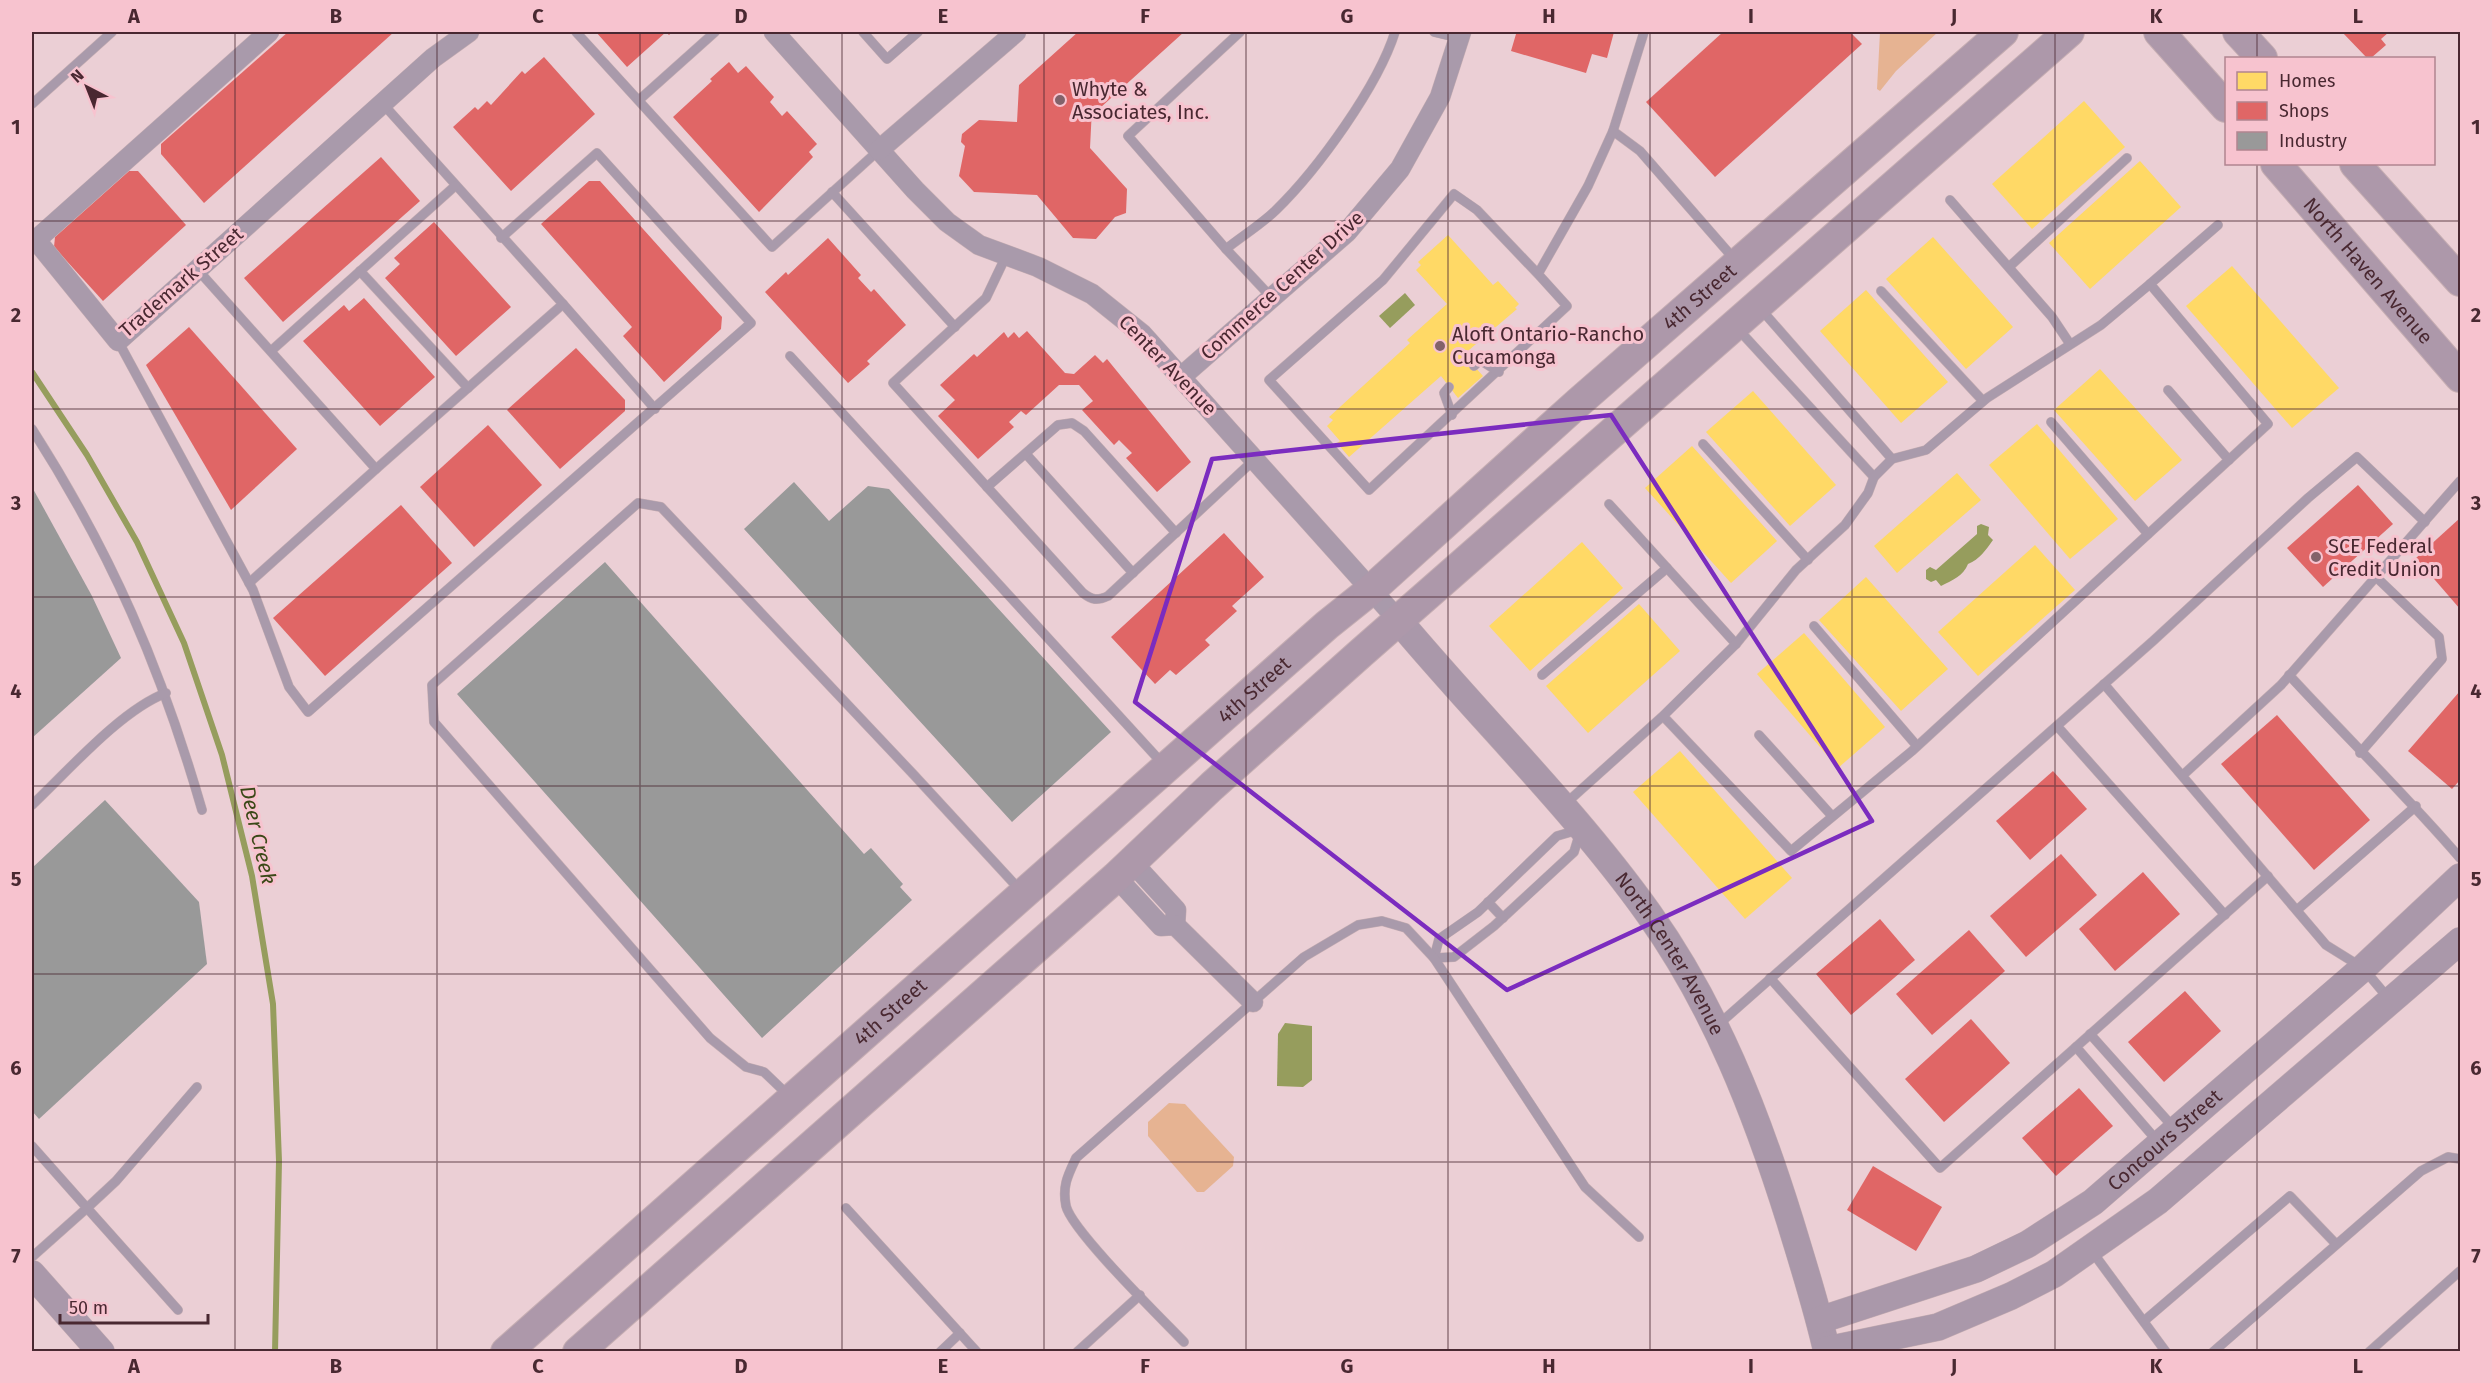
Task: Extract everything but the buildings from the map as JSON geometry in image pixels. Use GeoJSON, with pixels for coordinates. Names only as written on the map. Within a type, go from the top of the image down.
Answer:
{"type":"FeatureCollection","features":[{"type":"Feature","properties":{"kind":"main road","name":"4th Street"},"geometry":{"type":"LineString","coordinates":[[506,1352],[1327,625],[1372,589],[1579,402],[2003,32]]}},
{"type":"Feature","properties":{"kind":"main road"},"geometry":{"type":"LineString","coordinates":[[578,1352],[1124,869],[1212,786],[2069,32]]}},
{"type":"Feature","properties":{"kind":"main road"},"geometry":{"type":"LineString","coordinates":[[2159,32],[2225,106]]}},
{"type":"Feature","properties":{"kind":"main road","name":"North Haven Avenue"},"geometry":{"type":"LineString","coordinates":[[2277,165],[2460,377]]}},
{"type":"Feature","properties":{"kind":"main road"},"geometry":{"type":"LineString","coordinates":[[2356,165],[2458,273]]}},
{"type":"Feature","properties":{"kind":"street","name":"Trademark Street"},"geometry":{"type":"LineString","coordinates":[[269,32],[36,240],[118,341],[433,58],[469,32]]}},
{"type":"Feature","properties":{"kind":"street","name":"Center Avenue"},"geometry":{"type":"LineString","coordinates":[[774,32],[879,150],[947,222],[979,245],[1038,267],[1092,294],[1142,334],[1399,621]]}},
{"type":"Feature","properties":{"kind":"street"},"geometry":{"type":"LineString","coordinates":[[879,150],[1016,32]]}},
{"type":"Feature","properties":{"kind":"street","name":"Commerce Center Drive"},"geometry":{"type":"LineString","coordinates":[[1181,377],[1347,231],[1400,169],[1440,97],[1460,35]]}},
{"type":"Feature","properties":{"kind":"street","name":"North Center Avenue"},"geometry":{"type":"LineString","coordinates":[[1399,621],[1563,806],[1650,915],[1717,1026],[1757,1120],[1820,1320],[1827,1351]]}},
{"type":"Feature","properties":{"kind":"street"},"geometry":{"type":"LineString","coordinates":[[1124,869],[1161,926],[1175,925],[1253,1002]]}},
{"type":"Feature","properties":{"kind":"street","name":"Concours Street"},"geometry":{"type":"LineString","coordinates":[[1820,1320],[1976,1269],[2028,1244],[2093,1202],[2363,968],[2460,877]]}},
{"type":"Feature","properties":{"kind":"street","name":"Concours Street"},"geometry":{"type":"LineString","coordinates":[[1827,1351],[1938,1327],[2011,1296],[2054,1274],[2158,1201],[2460,941]]}},
{"type":"Feature","properties":{"kind":"street"},"geometry":{"type":"LineString","coordinates":[[32,1274],[101,1352]]}},
{"type":"Feature","properties":{"kind":"lane"},"geometry":{"type":"LineString","coordinates":[[32,104],[112,32]]}},
{"type":"Feature","properties":{"kind":"lane"},"geometry":{"type":"LineString","coordinates":[[576,32],[772,247],[879,150]]}},
{"type":"Feature","properties":{"kind":"lane"},"geometry":{"type":"LineString","coordinates":[[639,100],[715,32]]}},
{"type":"Feature","properties":{"kind":"lane"},"geometry":{"type":"LineString","coordinates":[[863,32],[887,59],[918,32]]}},
{"type":"Feature","properties":{"kind":"lane"},"geometry":{"type":"LineString","coordinates":[[1240,32],[1128,136],[1271,297]]}},
{"type":"Feature","properties":{"kind":"lane"},"geometry":{"type":"LineString","coordinates":[[1226,249],[1276,210],[1334,141],[1387,56],[1395,32]]}},
{"type":"Feature","properties":{"kind":"lane"},"geometry":{"type":"LineString","coordinates":[[1434,32],[1460,35]]}},
{"type":"Feature","properties":{"kind":"lane"},"geometry":{"type":"LineString","coordinates":[[1538,274],[1588,186],[1613,131],[1644,32]]}},
{"type":"Feature","properties":{"kind":"lane"},"geometry":{"type":"LineString","coordinates":[[383,104],[655,409]]}},
{"type":"Feature","properties":{"kind":"lane"},"geometry":{"type":"LineString","coordinates":[[1613,131],[1640,151],[1739,264]]}},
{"type":"Feature","properties":{"kind":"lane"},"geometry":{"type":"LineString","coordinates":[[118,341],[249,583],[289,687],[308,712],[751,323],[597,153],[501,238]]}},
{"type":"Feature","properties":{"kind":"lane"},"geometry":{"type":"LineString","coordinates":[[2008,267],[2127,158]]}},
{"type":"Feature","properties":{"kind":"lane"},"geometry":{"type":"LineString","coordinates":[[271,351],[455,186]]}},
{"type":"Feature","properties":{"kind":"lane"},"geometry":{"type":"LineString","coordinates":[[832,192],[955,327]]}},
{"type":"Feature","properties":{"kind":"lane"},"geometry":{"type":"LineString","coordinates":[[1454,194],[1477,210],[1568,306],[1499,372],[1369,490],[1269,380],[1383,280],[1454,194]]}},
{"type":"Feature","properties":{"kind":"lane"},"geometry":{"type":"LineString","coordinates":[[1950,200],[2052,317],[2070,344]]}},
{"type":"Feature","properties":{"kind":"lane"},"geometry":{"type":"LineString","coordinates":[[1563,806],[1663,716],[1736,644],[1808,560],[1845,525],[1868,493],[1874,477],[1893,459],[1926,450],[1983,401],[2101,325],[2218,225]]}},
{"type":"Feature","properties":{"kind":"lane"},"geometry":{"type":"LineString","coordinates":[[1006,256],[986,298],[893,383],[1091,600],[1100,600],[1108,596],[1255,459]]}},
{"type":"Feature","properties":{"kind":"lane"},"geometry":{"type":"LineString","coordinates":[[197,269],[376,469]]}},
{"type":"Feature","properties":{"kind":"lane"},"geometry":{"type":"LineString","coordinates":[[360,271],[468,388]]}},
{"type":"Feature","properties":{"kind":"lane"},"geometry":{"type":"LineString","coordinates":[[1663,716],[1791,851],[1917,746],[2268,424],[2150,284]]}},
{"type":"Feature","properties":{"kind":"lane"},"geometry":{"type":"LineString","coordinates":[[1881,291],[1983,401]]}},
{"type":"Feature","properties":{"kind":"lane"},"geometry":{"type":"LineString","coordinates":[[249,583],[562,304]]}},
{"type":"Feature","properties":{"kind":"lane"},"geometry":{"type":"LineString","coordinates":[[1758,306],[1893,459]]}},
{"type":"Feature","properties":{"kind":"lane"},"geometry":{"type":"LineString","coordinates":[[1736,326],[1874,477]]}},
{"type":"Feature","properties":{"kind":"lane"},"geometry":{"type":"LineString","coordinates":[[790,356],[1166,768]]}},
{"type":"Feature","properties":{"kind":"lane"},"geometry":{"type":"LineString","coordinates":[[1473,366],[1480,360],[1499,372]]}},
{"type":"Feature","properties":{"kind":"lane"},"geometry":{"type":"LineString","coordinates":[[1449,387],[1444,393],[1452,415]]}},
{"type":"Feature","properties":{"kind":"lane"},"geometry":{"type":"LineString","coordinates":[[2168,390],[2229,460]]}},
{"type":"Feature","properties":{"kind":"lane"},"geometry":{"type":"LineString","coordinates":[[2051,422],[2148,534]]}},
{"type":"Feature","properties":{"kind":"lane"},"geometry":{"type":"LineString","coordinates":[[987,487],[1058,425],[1072,423],[1083,431],[1176,533]]}},
{"type":"Feature","properties":{"kind":"lane"},"geometry":{"type":"LineString","coordinates":[[32,429],[102,548],[138,622],[166,693],[202,810]]}},
{"type":"Feature","properties":{"kind":"lane"},"geometry":{"type":"LineString","coordinates":[[1703,444],[1808,560]]}},
{"type":"Feature","properties":{"kind":"lane"},"geometry":{"type":"LineString","coordinates":[[1026,454],[1133,573]]}},
{"type":"Feature","properties":{"kind":"lane"},"geometry":{"type":"LineString","coordinates":[[1717,1026],[2057,726],[2308,498],[2357,457],[2424,522]]}},
{"type":"Feature","properties":{"kind":"lane"},"geometry":{"type":"LineString","coordinates":[[2183,775],[2289,675],[2460,481]]}},
{"type":"Feature","properties":{"kind":"lane"},"geometry":{"type":"LineString","coordinates":[[792,1100],[764,1072],[746,1067],[710,1038],[434,722],[432,685],[638,503],[661,507],[915,775],[1023,894]]}},
{"type":"Feature","properties":{"kind":"lane"},"geometry":{"type":"LineString","coordinates":[[1609,504],[1736,644]]}},
{"type":"Feature","properties":{"kind":"lane"},"geometry":{"type":"LineString","coordinates":[[1542,675],[1667,568]]}},
{"type":"Feature","properties":{"kind":"lane"},"geometry":{"type":"LineString","coordinates":[[2361,753],[2442,659],[2439,637],[2376,577]]}},
{"type":"Feature","properties":{"kind":"lane"},"geometry":{"type":"LineString","coordinates":[[1814,626],[1917,746]]}},
{"type":"Feature","properties":{"kind":"lane"},"geometry":{"type":"LineString","coordinates":[[2289,675],[2361,753],[2416,806],[2460,858]]}},
{"type":"Feature","properties":{"kind":"lane"},"geometry":{"type":"LineString","coordinates":[[2104,684],[2326,945],[2363,968],[2391,1001]]}},
{"type":"Feature","properties":{"kind":"lane"},"geometry":{"type":"LineString","coordinates":[[32,805],[129,714],[150,699],[166,693]]}},
{"type":"Feature","properties":{"kind":"lane"},"geometry":{"type":"LineString","coordinates":[[2057,726],[2225,915]]}},
{"type":"Feature","properties":{"kind":"lane"},"geometry":{"type":"LineString","coordinates":[[1759,735],[1832,816]]}},
{"type":"Feature","properties":{"kind":"lane"},"geometry":{"type":"LineString","coordinates":[[2297,910],[2416,806]]}},
{"type":"Feature","properties":{"kind":"lane"},"geometry":{"type":"LineString","coordinates":[[1434,958],[1439,939],[1488,902],[1557,836],[1581,829]]}},
{"type":"Feature","properties":{"kind":"lane"},"geometry":{"type":"LineString","coordinates":[[1434,958],[1454,957],[1503,918],[1574,852],[1581,829]]}},
{"type":"Feature","properties":{"kind":"lane"},"geometry":{"type":"LineString","coordinates":[[1770,978],[1940,1168],[2268,876]]}},
{"type":"Feature","properties":{"kind":"lane"},"geometry":{"type":"LineString","coordinates":[[1488,902],[1503,918]]}},
{"type":"Feature","properties":{"kind":"lane"},"geometry":{"type":"LineString","coordinates":[[1184,1342],[1082,1232],[1067,1208],[1064,1184],[1076,1158],[1304,957],[1358,925],[1382,921],[1406,928],[1434,958],[1585,1187],[1639,1237]]}},
{"type":"Feature","properties":{"kind":"lane"},"geometry":{"type":"LineString","coordinates":[[2090,1034],[2168,1137]]}},
{"type":"Feature","properties":{"kind":"lane"},"geometry":{"type":"LineString","coordinates":[[2076,1047],[2168,1137]]}},
{"type":"Feature","properties":{"kind":"lane"},"geometry":{"type":"LineString","coordinates":[[32,1257],[116,1181],[197,1087]]}},
{"type":"Feature","properties":{"kind":"lane"},"geometry":{"type":"LineString","coordinates":[[32,1146],[178,1310]]}},
{"type":"Feature","properties":{"kind":"lane"},"geometry":{"type":"LineString","coordinates":[[2213,1352],[2421,1171],[2448,1157],[2460,1159]]}},
{"type":"Feature","properties":{"kind":"lane"},"geometry":{"type":"LineString","coordinates":[[2144,1321],[2290,1196],[2336,1244]]}},
{"type":"Feature","properties":{"kind":"lane"},"geometry":{"type":"LineString","coordinates":[[846,1208],[977,1352]]}},
{"type":"Feature","properties":{"kind":"lane"},"geometry":{"type":"LineString","coordinates":[[2091,1250],[2166,1352]]}},
{"type":"Feature","properties":{"kind":"lane"},"geometry":{"type":"LineString","coordinates":[[2369,1352],[2460,1271]]}},
{"type":"Feature","properties":{"kind":"lane"},"geometry":{"type":"LineString","coordinates":[[1077,1352],[1140,1295]]}},
{"type":"Feature","properties":{"kind":"lane"},"geometry":{"type":"LineString","coordinates":[[940,1352],[960,1333]]}},
{"type":"Feature","properties":{"kind":"highlighted area"},"geometry":{"type":"Polygon","coordinates":[[[1611,415],[1872,821],[1507,990],[1135,702],[1212,459],[1611,415]]]}},
{"type":"Feature","properties":{"kind":"shaded area"},"geometry":{"type":"Polygon","coordinates":[[[1880,32],[1938,32],[1896,71],[1880,91],[1877,89],[1880,32]]]}},
{"type":"Feature","properties":{"kind":"shaded area"},"geometry":{"type":"Polygon","coordinates":[[[1405,293],[1415,305],[1390,328],[1379,316],[1405,293]]]}},
{"type":"Feature","properties":{"kind":"shaded area"},"geometry":{"type":"Polygon","coordinates":[[[1981,524],[1989,527],[1988,535],[1993,540],[1976,560],[1968,564],[1957,577],[1941,586],[1936,580],[1931,582],[1926,579],[1926,570],[1930,567],[1936,570],[1977,534],[1977,526],[1981,524]]]}},
{"type":"Feature","properties":{"kind":"shaded area"},"geometry":{"type":"Polygon","coordinates":[[[1285,1023],[1312,1026],[1312,1080],[1303,1087],[1277,1086],[1278,1034],[1285,1023]]]}},
{"type":"Feature","properties":{"kind":"shaded area"},"geometry":{"type":"Polygon","coordinates":[[[1169,1103],[1185,1104],[1234,1157],[1233,1166],[1204,1192],[1197,1192],[1148,1136],[1148,1122],[1169,1103]]]}},
{"type":"Feature","properties":{"kind":"waterway","name":"Deer Creek"},"geometry":{"type":"LineString","coordinates":[[32,372],[87,455],[137,542],[184,643],[222,755],[252,876],[273,1004],[279,1161],[275,1352]]}},
{"type":"Feature","properties":{"kind":"place","name":"Whyte & Associates, Inc."},"geometry":{"type":"Point","coordinates":[1060,100]}},
{"type":"Feature","properties":{"kind":"place","name":"Aloft Ontario-Rancho Cucamonga"},"geometry":{"type":"Point","coordinates":[1440,346]}},
{"type":"Feature","properties":{"kind":"place","name":"SCE Federal Credit Union"},"geometry":{"type":"Point","coordinates":[2316,557]}}]}
